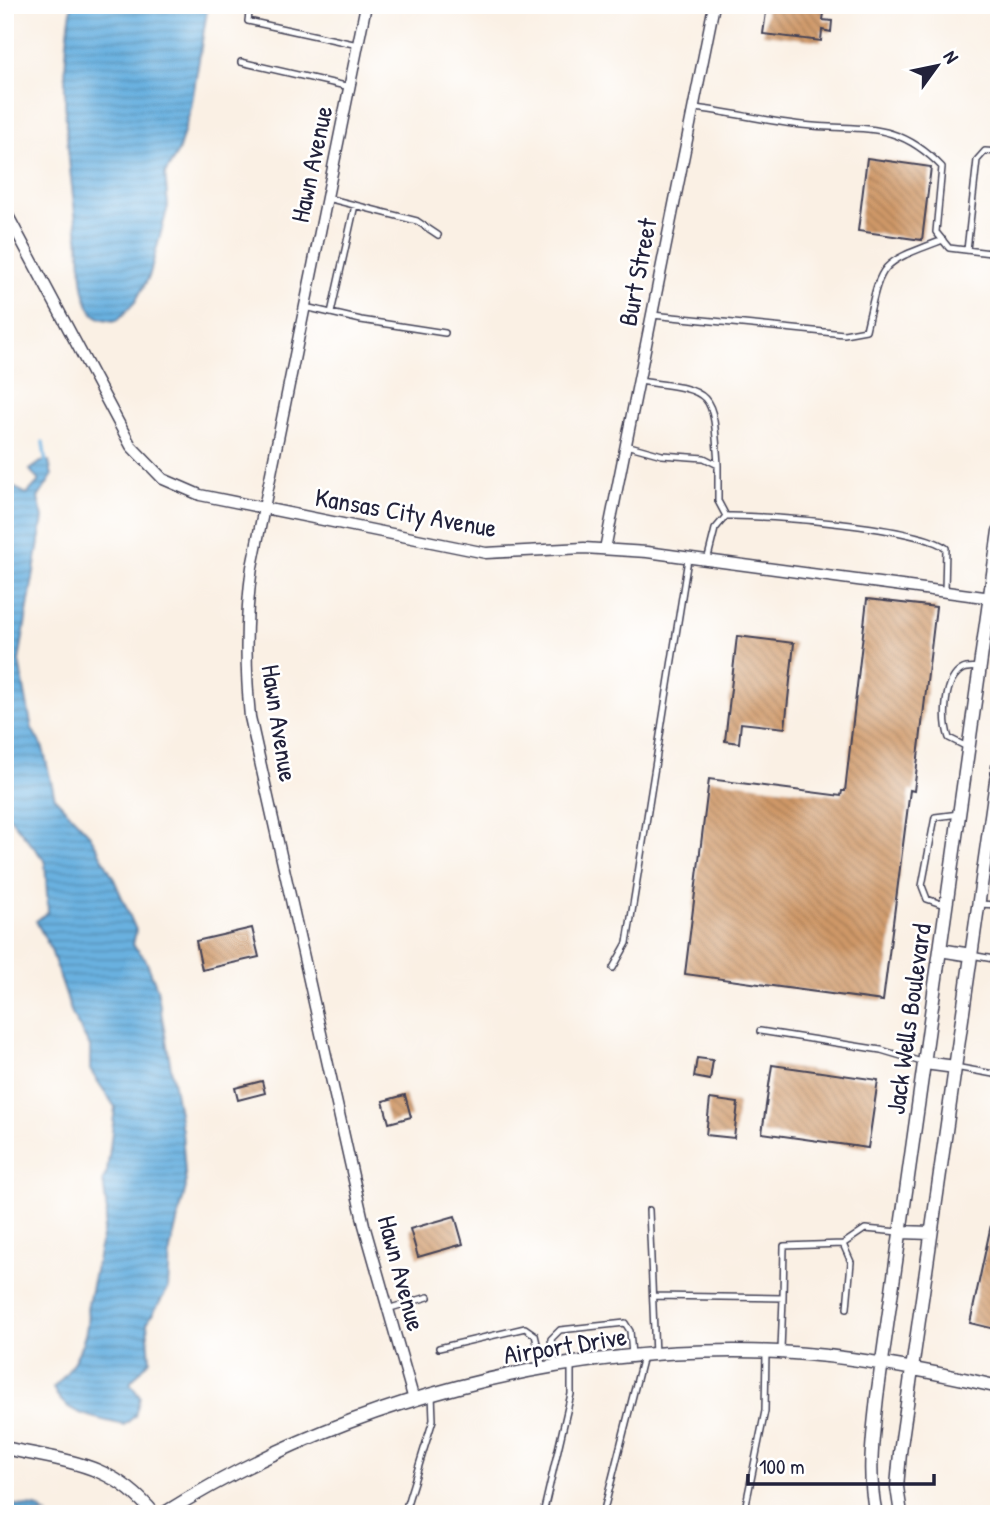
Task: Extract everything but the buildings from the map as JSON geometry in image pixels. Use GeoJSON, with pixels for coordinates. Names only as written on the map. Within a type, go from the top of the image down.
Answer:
{"type":"FeatureCollection","features":[{"type":"Feature","properties":{"kind":"street","name":"Hawn Avenue"},"geometry":{"type":"LineString","coordinates":[[366,5],[263,509],[246,608],[246,677],[250,717],[361,1209],[414,1400]]}},
{"type":"Feature","properties":{"kind":"street","name":"Burt Street"},"geometry":{"type":"LineString","coordinates":[[605,549],[714,5]]}},
{"type":"Feature","properties":{"kind":"street","name":"Kansas City Avenue"},"geometry":{"type":"LineString","coordinates":[[5,210],[131,446],[163,479],[200,495],[486,553],[605,549],[994,598]]}},
{"type":"Feature","properties":{"kind":"street","name":"Jack Wells Boulevard"},"geometry":{"type":"LineString","coordinates":[[876,1514],[871,1485],[871,1459],[882,1364],[968,748],[994,598],[999,531]]}},
{"type":"Feature","properties":{"kind":"street","name":"Jack Wells Boulevard"},"geometry":{"type":"LineString","coordinates":[[901,1514],[898,1478],[912,1369],[978,904],[993,834],[999,761]]}},
{"type":"Feature","properties":{"kind":"street"},"geometry":{"type":"LineString","coordinates":[[940,950],[971,955]]}},
{"type":"Feature","properties":{"kind":"street"},"geometry":{"type":"LineString","coordinates":[[925,1063],[955,1067]]}},
{"type":"Feature","properties":{"kind":"street"},"geometry":{"type":"LineString","coordinates":[[901,1232],[931,1233]]}},
{"type":"Feature","properties":{"kind":"street","name":"Airport Drive"},"geometry":{"type":"LineString","coordinates":[[163,1514],[284,1448],[432,1394],[550,1367],[644,1356],[766,1352],[882,1364],[999,1387]]}},
{"type":"Feature","properties":{"kind":"street"},"geometry":{"type":"LineString","coordinates":[[5,1448],[109,1474],[127,1484],[154,1514]]}},
{"type":"Feature","properties":{"kind":"lane"},"geometry":{"type":"LineString","coordinates":[[250,5],[248,21],[358,44]]}},
{"type":"Feature","properties":{"kind":"lane"},"geometry":{"type":"LineString","coordinates":[[241,62],[350,87]]}},
{"type":"Feature","properties":{"kind":"lane"},"geometry":{"type":"LineString","coordinates":[[694,108],[802,125],[878,129],[924,149],[942,167],[936,232],[949,248],[999,254]]}},
{"type":"Feature","properties":{"kind":"lane"},"geometry":{"type":"LineString","coordinates":[[967,250],[977,160],[985,151],[999,152]]}},
{"type":"Feature","properties":{"kind":"lane"},"geometry":{"type":"LineString","coordinates":[[327,198],[417,221],[438,234]]}},
{"type":"Feature","properties":{"kind":"lane"},"geometry":{"type":"LineString","coordinates":[[331,313],[355,205]]}},
{"type":"Feature","properties":{"kind":"lane"},"geometry":{"type":"LineString","coordinates":[[652,315],[844,334],[866,330],[878,276],[893,259],[943,240]]}},
{"type":"Feature","properties":{"kind":"lane"},"geometry":{"type":"LineString","coordinates":[[305,307],[445,333]]}},
{"type":"Feature","properties":{"kind":"lane"},"geometry":{"type":"LineString","coordinates":[[639,381],[694,390],[712,405],[718,465],[718,501],[726,516]]}},
{"type":"Feature","properties":{"kind":"lane"},"geometry":{"type":"LineString","coordinates":[[626,445],[662,455],[704,458],[718,465]]}},
{"type":"Feature","properties":{"kind":"lane"},"geometry":{"type":"LineString","coordinates":[[707,561],[715,529],[726,516],[759,515],[924,537],[946,548],[945,591]]}},
{"type":"Feature","properties":{"kind":"lane"},"geometry":{"type":"LineString","coordinates":[[613,968],[628,943],[688,559]]}},
{"type":"Feature","properties":{"kind":"lane"},"geometry":{"type":"LineString","coordinates":[[968,748],[949,738],[944,724],[951,681],[962,669],[980,667]]}},
{"type":"Feature","properties":{"kind":"lane"},"geometry":{"type":"LineString","coordinates":[[946,906],[927,899],[922,886],[935,817],[959,814]]}},
{"type":"Feature","properties":{"kind":"lane"},"geometry":{"type":"LineString","coordinates":[[978,904],[999,905]]}},
{"type":"Feature","properties":{"kind":"lane"},"geometry":{"type":"LineString","coordinates":[[971,955],[999,960]]}},
{"type":"Feature","properties":{"kind":"lane"},"geometry":{"type":"LineString","coordinates":[[760,1031],[881,1050],[925,1063]]}},
{"type":"Feature","properties":{"kind":"lane"},"geometry":{"type":"LineString","coordinates":[[955,1067],[999,1075]]}},
{"type":"Feature","properties":{"kind":"lane"},"geometry":{"type":"LineString","coordinates":[[603,1514],[644,1356],[653,1296],[649,1210]]}},
{"type":"Feature","properties":{"kind":"lane"},"geometry":{"type":"LineString","coordinates":[[781,1353],[784,1246],[843,1244],[865,1229],[901,1232]]}},
{"type":"Feature","properties":{"kind":"lane"},"geometry":{"type":"LineString","coordinates":[[843,1244],[851,1262],[847,1308]]}},
{"type":"Feature","properties":{"kind":"lane"},"geometry":{"type":"LineString","coordinates":[[653,1296],[783,1298]]}},
{"type":"Feature","properties":{"kind":"lane"},"geometry":{"type":"LineString","coordinates":[[387,1309],[428,1297]]}},
{"type":"Feature","properties":{"kind":"lane"},"geometry":{"type":"LineString","coordinates":[[550,1367],[551,1339],[560,1330],[625,1324],[644,1356]]}},
{"type":"Feature","properties":{"kind":"lane"},"geometry":{"type":"LineString","coordinates":[[439,1348],[525,1328],[535,1335],[550,1367]]}},
{"type":"Feature","properties":{"kind":"lane"},"geometry":{"type":"LineString","coordinates":[[744,1514],[765,1411],[766,1352]]}},
{"type":"Feature","properties":{"kind":"lane"},"geometry":{"type":"LineString","coordinates":[[542,1514],[571,1394],[571,1364]]}},
{"type":"Feature","properties":{"kind":"lane"},"geometry":{"type":"LineString","coordinates":[[404,1514],[433,1420],[432,1394]]}},
{"type":"Feature","properties":{"kind":"water"},"geometry":{"type":"Polygon","coordinates":[[[72,5],[208,5],[191,108],[178,152],[165,174],[168,206],[149,277],[135,302],[117,321],[95,315],[87,301],[83,285],[66,125],[65,65],[72,5]]]}},
{"type":"Feature","properties":{"kind":"water"},"geometry":{"type":"Polygon","coordinates":[[[49,461],[52,476],[38,498],[43,518],[19,661],[32,729],[43,748],[55,798],[90,835],[113,877],[136,930],[133,945],[145,958],[157,988],[182,1131],[186,1187],[170,1250],[168,1289],[147,1323],[150,1360],[130,1383],[140,1397],[135,1416],[124,1425],[93,1418],[74,1410],[65,1405],[53,1388],[79,1352],[86,1330],[87,1309],[107,1213],[103,1180],[107,1172],[115,1107],[90,1070],[90,1047],[72,1014],[51,950],[36,921],[48,912],[45,861],[5,812],[5,483],[27,494],[39,481],[30,470],[41,462],[49,461]]]}},
{"type":"Feature","properties":{"kind":"water"},"geometry":{"type":"Polygon","coordinates":[[[5,1504],[36,1507],[46,1514],[5,1514],[5,1504]]]}},
{"type":"Feature","properties":{"kind":"waterway"},"geometry":{"type":"LineString","coordinates":[[43,442],[46,464]]}}]}
